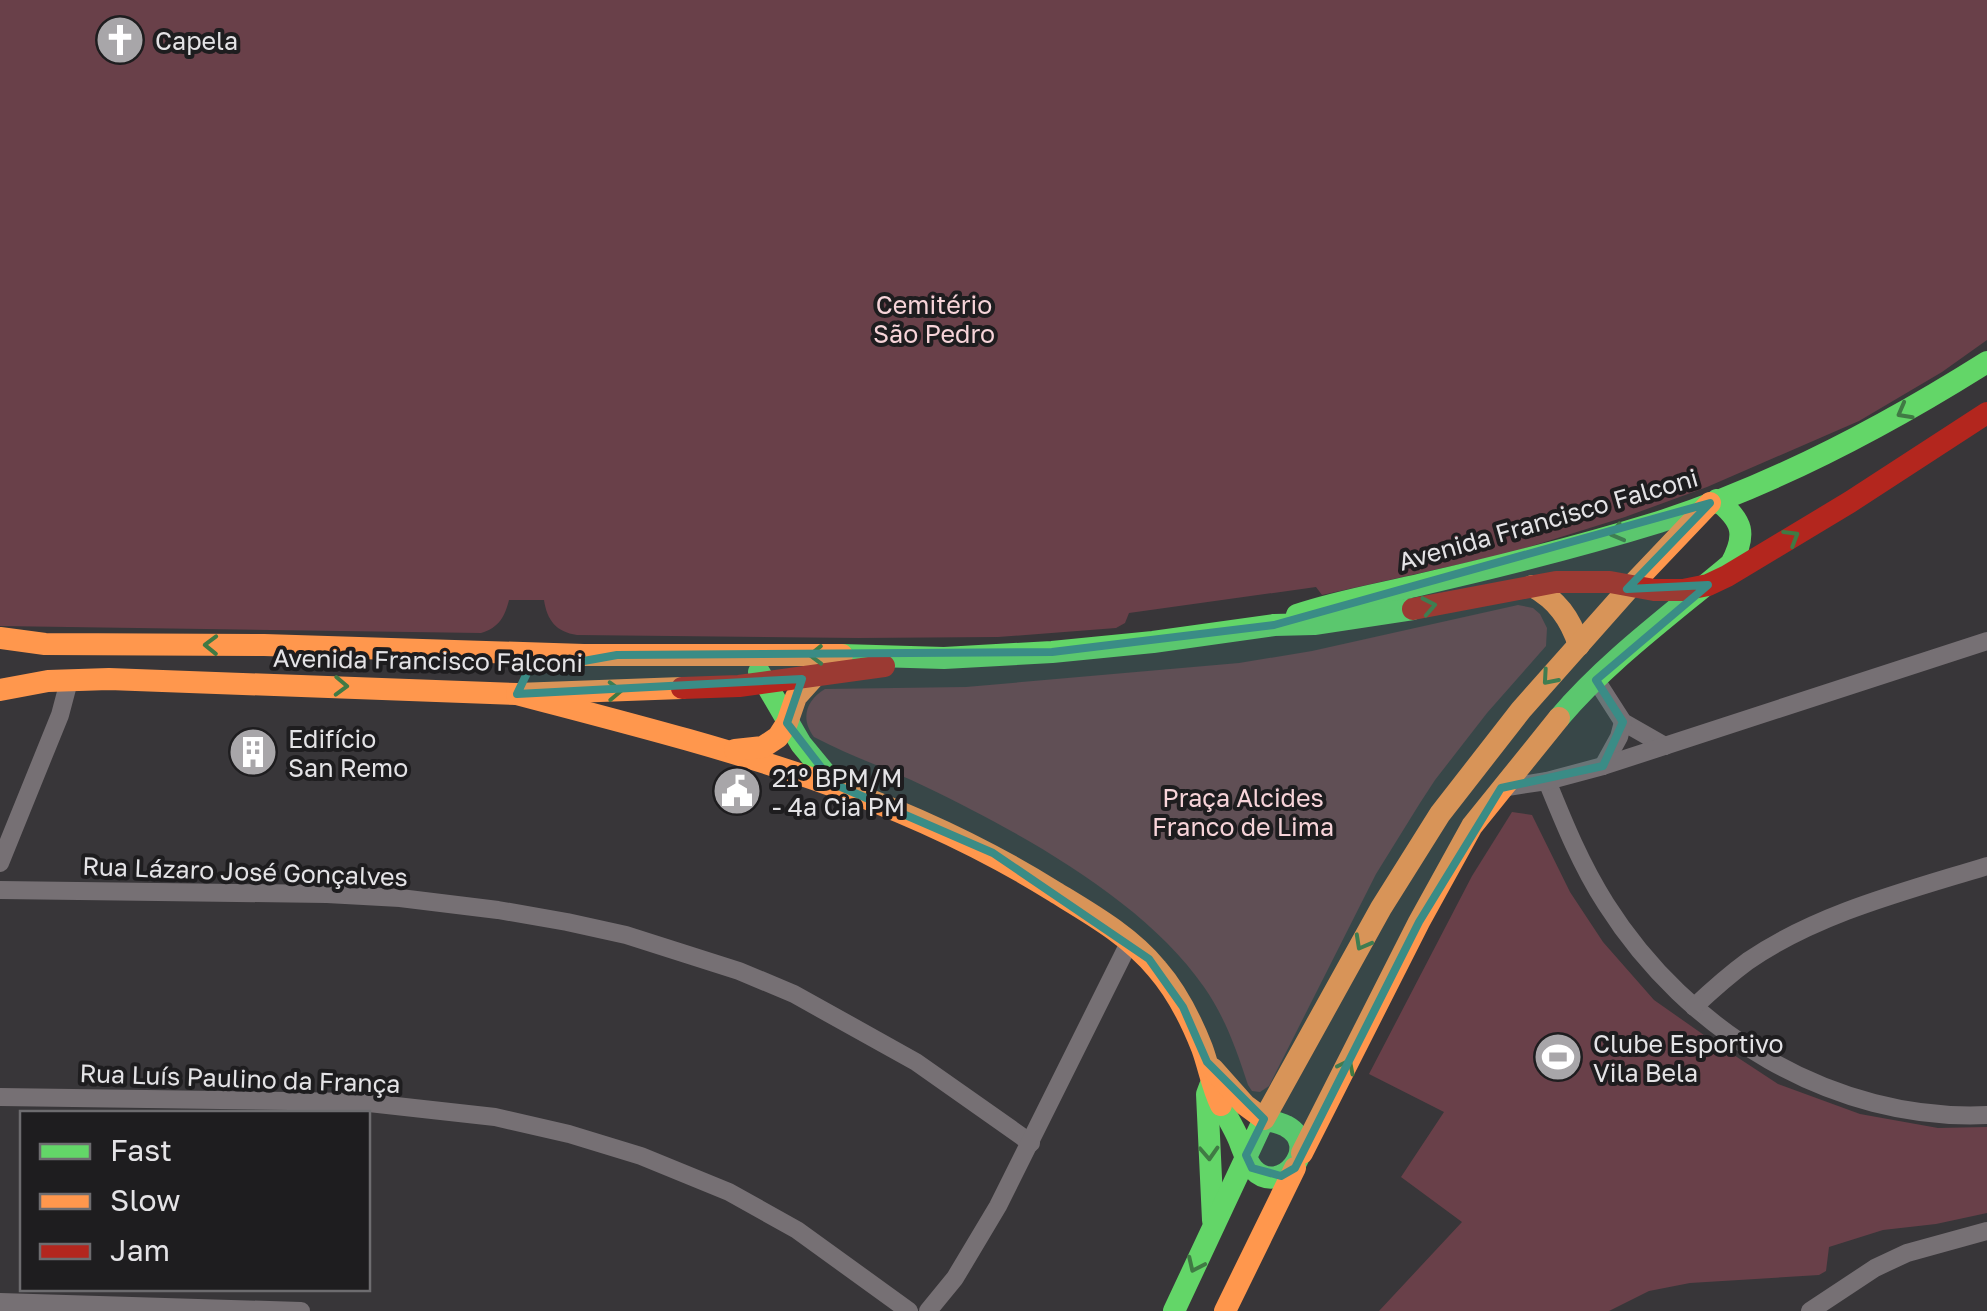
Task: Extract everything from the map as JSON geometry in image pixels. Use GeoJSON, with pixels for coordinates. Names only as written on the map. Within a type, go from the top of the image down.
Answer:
{"type":"FeatureCollection","features":[{"type":"Feature","properties":{"kind":"main road","name":"Avenida Francisco Falconi"},"geometry":{"type":"LineString","coordinates":[[1274,624],[1331,604],[1424,584],[1638,527],[1713,502],[1872,430],[1987,362]]}},
{"type":"Feature","properties":{"kind":"main road","name":"Avenida Francisco Falconi"},"geometry":{"type":"LineString","coordinates":[[0,638],[45,644],[616,655],[883,654],[913,658],[1052,652],[1274,624],[1314,624],[1381,616],[1556,582],[1592,581],[1683,590],[1708,585],[1850,502],[1987,413]]}},
{"type":"Feature","properties":{"kind":"main road"},"geometry":{"type":"LineString","coordinates":[[1174,1311],[1264,1119],[1381,908],[1440,814],[1521,710],[1630,586],[1713,502],[1736,517],[1743,532],[1741,548],[1731,564],[1573,702],[1472,826],[1419,922],[1225,1311]]}},
{"type":"Feature","properties":{"kind":"main road"},"geometry":{"type":"LineString","coordinates":[[1532,586],[1547,593],[1566,614],[1579,644]]}},
{"type":"Feature","properties":{"kind":"main road"},"geometry":{"type":"LineString","coordinates":[[616,655],[535,666],[522,677],[517,694],[730,750],[834,784],[994,853],[1130,941],[1149,959],[1183,1006],[1216,1096],[1252,1168],[1265,1176],[1281,1176],[1299,1161]]}},
{"type":"Feature","properties":{"kind":"main road"},"geometry":{"type":"LineString","coordinates":[[724,656],[749,663],[757,670],[787,724],[834,784]]}},
{"type":"Feature","properties":{"kind":"main road","name":"Avenida Francisco Falconi"},"geometry":{"type":"LineString","coordinates":[[0,690],[109,679],[517,694],[766,684],[913,658]]}},
{"type":"Feature","properties":{"kind":"main road"},"geometry":{"type":"LineString","coordinates":[[730,750],[762,748],[778,737],[796,697],[814,677]]}},
{"type":"Feature","properties":{"kind":"main road"},"geometry":{"type":"LineString","coordinates":[[1209,1072],[1245,1106],[1264,1119],[1290,1128],[1299,1139],[1299,1161]]}},
{"type":"Feature","properties":{"kind":"main road"},"geometry":{"type":"LineString","coordinates":[[1209,1072],[1213,1226]]}},
{"type":"Feature","properties":{"kind":"street"},"geometry":{"type":"LineString","coordinates":[[1501,788],[1604,766],[1987,642]]}},
{"type":"Feature","properties":{"kind":"street"},"geometry":{"type":"LineString","coordinates":[[1596,680],[1623,722],[1665,746]]}},
{"type":"Feature","properties":{"kind":"street"},"geometry":{"type":"LineString","coordinates":[[0,864],[60,715],[68,681]]}},
{"type":"Feature","properties":{"kind":"street"},"geometry":{"type":"LineString","coordinates":[[1604,766],[1623,722]]}},
{"type":"Feature","properties":{"kind":"street"},"geometry":{"type":"LineString","coordinates":[[1548,781],[1578,856],[1607,905],[1639,950],[1678,993],[1716,1026],[1762,1057],[1836,1091],[1904,1111],[1987,1116]]}},
{"type":"Feature","properties":{"kind":"street"},"geometry":{"type":"LineString","coordinates":[[1694,1007],[1750,960],[1806,929],[1878,900],[1987,866]]}},
{"type":"Feature","properties":{"kind":"street","name":"Rua Lázaro José Gonçalves"},"geometry":{"type":"LineString","coordinates":[[0,890],[400,898],[498,910],[626,935],[739,971],[794,994],[916,1062],[1031,1143]]}},
{"type":"Feature","properties":{"kind":"street"},"geometry":{"type":"LineString","coordinates":[[928,1311],[954,1278],[998,1206],[1130,941]]}},
{"type":"Feature","properties":{"kind":"street","name":"Rua Luís Paulino da França"},"geometry":{"type":"LineString","coordinates":[[0,1097],[360,1102],[495,1117],[569,1134],[641,1156],[729,1192],[797,1230],[909,1311]]}},
{"type":"Feature","properties":{"kind":"street"},"geometry":{"type":"LineString","coordinates":[[1810,1311],[1875,1268],[1907,1253],[1987,1232]]}},
{"type":"Feature","properties":{"kind":"street"},"geometry":{"type":"LineString","coordinates":[[8,1305],[301,1311]]}},
{"type":"Feature","properties":{"kind":"highlighted area"},"geometry":{"type":"Polygon","coordinates":[[[1710,503],[1627,589],[1708,585],[1596,680],[1623,722],[1603,766],[1501,788],[1419,922],[1295,1168],[1281,1176],[1252,1168],[1246,1155],[1264,1119],[1207,1062],[1183,1007],[1149,959],[993,853],[834,784],[787,723],[802,679],[517,694],[528,671],[617,655],[1052,652],[1274,625],[1710,503]]]}},
{"type":"Feature","properties":{"kind":"green space","name":"Cemitério São Pedro"},"geometry":{"type":"Polygon","coordinates":[[[0,0],[1987,0],[1987,340],[1859,421],[1707,487],[1625,517],[1510,553],[1322,595],[1316,587],[1129,613],[1125,623],[1116,628],[998,637],[577,635],[554,624],[544,600],[509,600],[500,621],[481,633],[0,626],[0,0]]]}},
{"type":"Feature","properties":{"kind":"green space","name":"Praça Alcides Franco de Lima"},"geometry":{"type":"Polygon","coordinates":[[[1518,605],[1540,614],[1547,628],[1546,646],[1487,713],[1420,803],[1376,874],[1269,1086],[1260,1092],[1252,1091],[1248,1085],[1224,1022],[1204,987],[1149,926],[1078,872],[1001,825],[814,737],[806,717],[809,704],[825,689],[966,687],[1239,663],[1312,651],[1518,605]]]}},
{"type":"Feature","properties":{"kind":"green space","name":"Clube Esportivo Vila Bela"},"geometry":{"type":"Polygon","coordinates":[[[1512,812],[1532,815],[1570,892],[1603,942],[1654,1000],[1711,1040],[1778,1084],[1860,1114],[1938,1128],[1987,1127],[1987,1213],[1883,1230],[1829,1247],[1826,1271],[1819,1275],[1690,1283],[1649,1291],[1609,1311],[1379,1311],[1462,1222],[1401,1177],[1444,1112],[1369,1074],[1472,876],[1512,812]]]}},
{"type":"Feature","properties":{"kind":"traffic: fast"},"geometry":{"type":"LineString","coordinates":[[1297,615],[1571,547],[1701,507],[1827,452],[1987,362]]}},
{"type":"Feature","properties":{"kind":"traffic: fast"},"geometry":{"type":"LineString","coordinates":[[1559,718],[1620,657],[1731,564],[1740,529],[1717,500]]}},
{"type":"Feature","properties":{"kind":"traffic: fast"},"geometry":{"type":"LineString","coordinates":[[842,655],[944,658],[1052,652],[1274,625],[1314,624],[1413,609]]}},
{"type":"Feature","properties":{"kind":"traffic: fast"},"geometry":{"type":"LineString","coordinates":[[759,672],[801,744],[834,784]]}},
{"type":"Feature","properties":{"kind":"traffic: fast"},"geometry":{"type":"LineString","coordinates":[[1210,1086],[1207,1094],[1213,1220]]}},
{"type":"Feature","properties":{"kind":"traffic: fast"},"geometry":{"type":"LineString","coordinates":[[1174,1311],[1264,1119],[1286,1126],[1296,1135],[1299,1156],[1294,1166],[1275,1177],[1253,1169],[1248,1162],[1247,1159],[1245,1155],[1237,1136],[1221,1105]]}},
{"type":"Feature","properties":{"kind":"traffic: slow"},"geometry":{"type":"LineString","coordinates":[[1213,1069],[1245,1105],[1264,1119],[1381,908],[1440,814],[1521,710],[1710,503]]}},
{"type":"Feature","properties":{"kind":"traffic: slow"},"geometry":{"type":"LineString","coordinates":[[1532,586],[1562,611],[1579,645]]}},
{"type":"Feature","properties":{"kind":"traffic: slow"},"geometry":{"type":"LineString","coordinates":[[0,638],[45,644],[264,645],[584,655],[842,655]]}},
{"type":"Feature","properties":{"kind":"traffic: slow"},"geometry":{"type":"LineString","coordinates":[[735,750],[763,747],[778,737],[796,697],[814,677]]}},
{"type":"Feature","properties":{"kind":"traffic: slow"},"geometry":{"type":"LineString","coordinates":[[0,690],[48,681],[109,679],[517,694],[682,688]]}},
{"type":"Feature","properties":{"kind":"traffic: slow"},"geometry":{"type":"LineString","coordinates":[[517,694],[794,772],[861,796],[992,855],[1096,917],[1146,957],[1177,997],[1193,1027],[1221,1105]]}},
{"type":"Feature","properties":{"kind":"traffic: slow"},"geometry":{"type":"LineString","coordinates":[[1302,1153],[1472,826],[1559,718]]}},
{"type":"Feature","properties":{"kind":"traffic: slow"},"geometry":{"type":"LineString","coordinates":[[1225,1311],[1295,1168]]}},
{"type":"Feature","properties":{"kind":"traffic: jam"},"geometry":{"type":"LineString","coordinates":[[1413,609],[1556,582],[1610,582],[1654,590],[1708,585],[1850,502],[1987,413]]}},
{"type":"Feature","properties":{"kind":"traffic: jam"},"geometry":{"type":"LineString","coordinates":[[682,688],[739,686],[884,666]]}},
{"type":"Feature","properties":{"kind":"place","name":"Capela"},"geometry":{"type":"Point","coordinates":[120,40]}},
{"type":"Feature","properties":{"kind":"place","name":"Edifício San Remo"},"geometry":{"type":"Point","coordinates":[253,752]}},
{"type":"Feature","properties":{"kind":"place","name":"21º BPM/M - 4ª Cia PM"},"geometry":{"type":"Point","coordinates":[737,791]}},
{"type":"Feature","properties":{"kind":"place","name":"Clube Esportivo Vila Bela"},"geometry":{"type":"Point","coordinates":[1558,1057]}}]}
